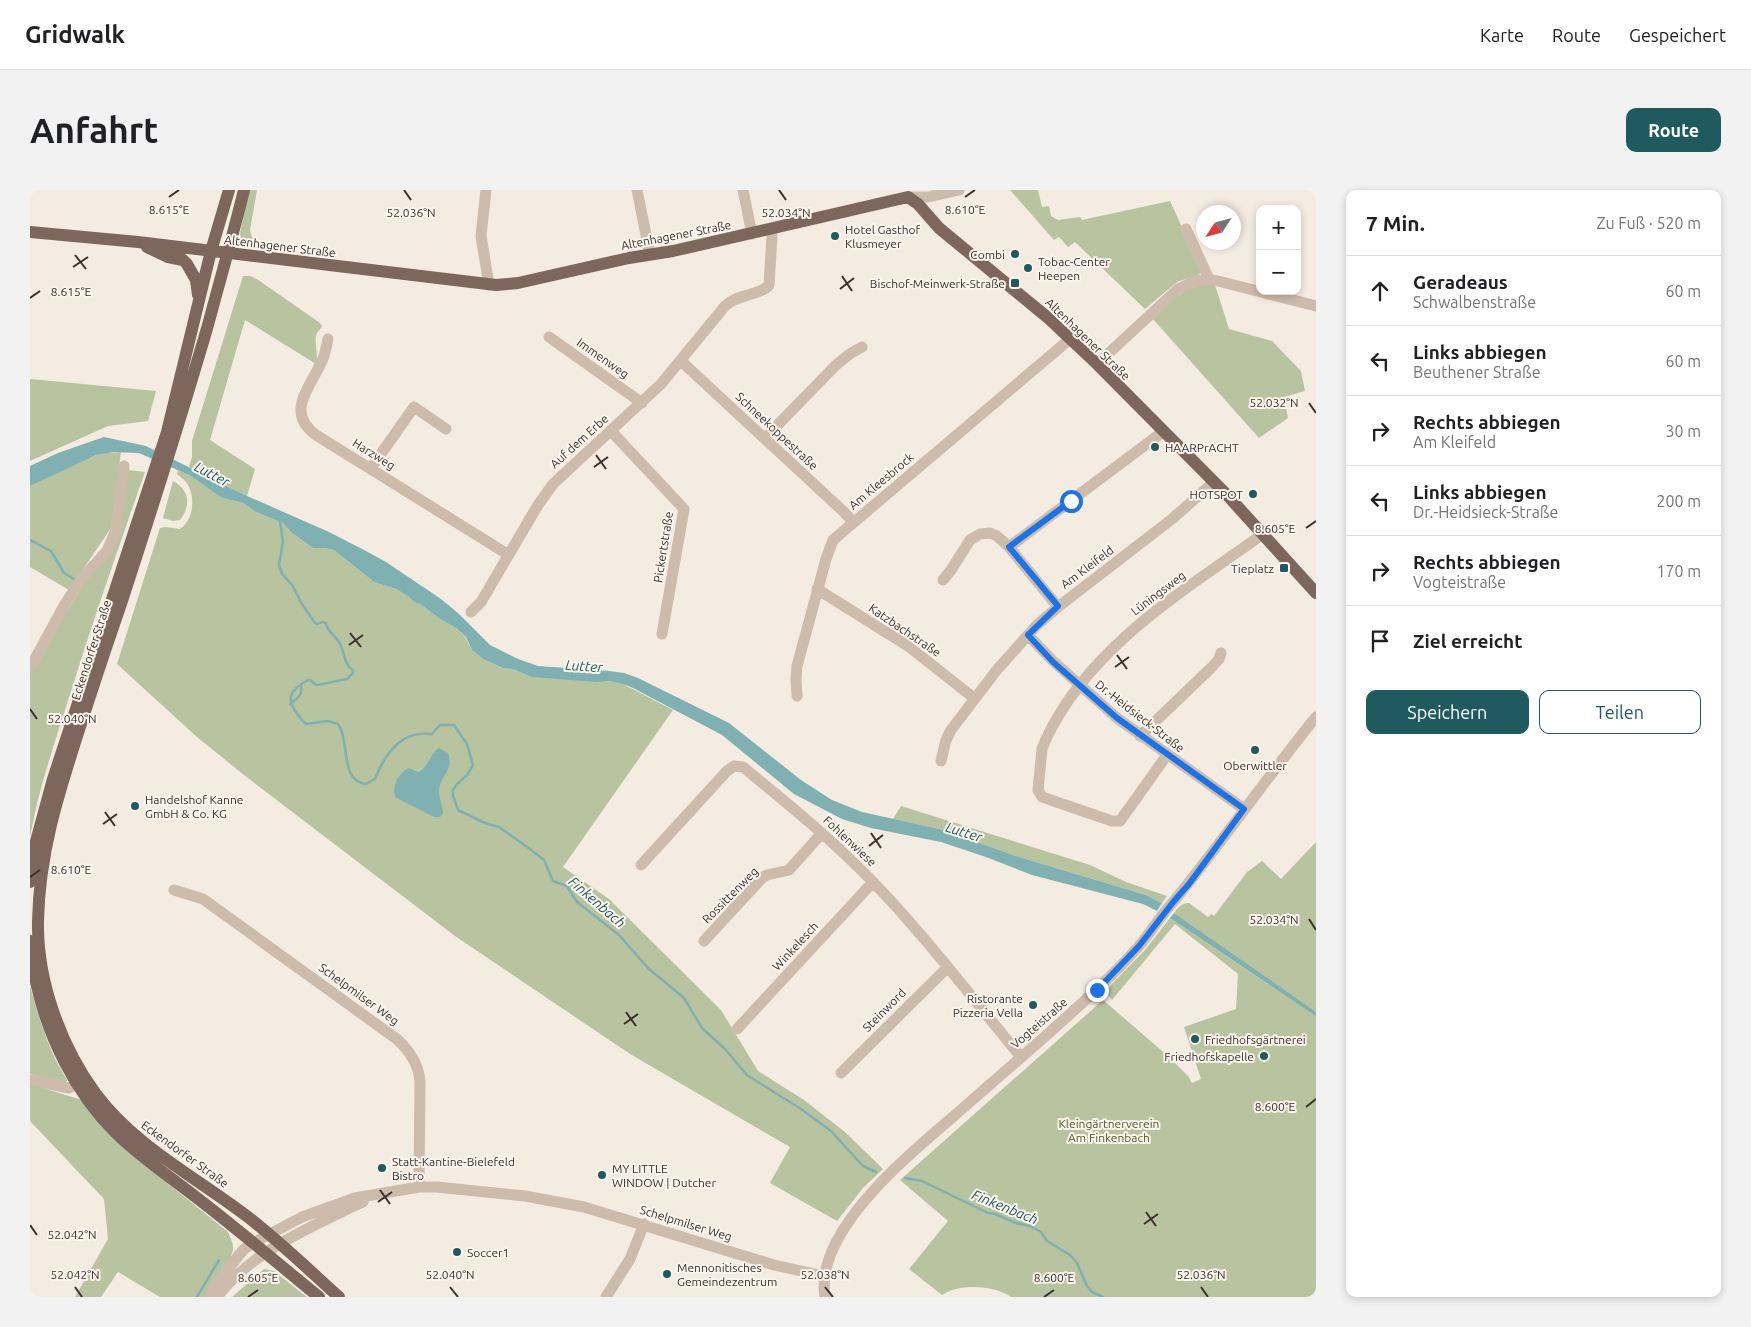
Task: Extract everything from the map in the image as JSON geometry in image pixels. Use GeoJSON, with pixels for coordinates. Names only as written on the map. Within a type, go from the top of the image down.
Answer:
{"type":"FeatureCollection","features":[{"type":"Feature","properties":{"kind":"main road","name":"Eckendorfer Straße"},"geometry":{"type":"LineString","coordinates":[[172,433],[199,300],[211,251],[230,190]]}},
{"type":"Feature","properties":{"kind":"main road","name":"Eckendorfer Straße"},"geometry":{"type":"LineString","coordinates":[[30,882],[35,846],[53,779],[172,433],[228,254],[244,190]]}},
{"type":"Feature","properties":{"kind":"main road","name":"Altenhagener Straße"},"geometry":{"type":"LineString","coordinates":[[30,232],[138,242],[489,285],[518,283],[752,234],[903,193],[918,204],[939,228],[1047,317],[1097,364],[1214,482],[1316,593]]}},
{"type":"Feature","properties":{"kind":"main road"},"geometry":{"type":"LineString","coordinates":[[138,242],[168,257],[182,260],[187,264],[196,280],[199,300]]}},
{"type":"Feature","properties":{"kind":"main road","name":"Eckendorfer Straße"},"geometry":{"type":"LineString","coordinates":[[156,480],[62,782],[45,847],[40,886],[38,927],[44,976],[56,1017],[70,1052],[84,1076],[109,1110],[126,1128],[150,1148],[224,1199],[269,1235],[339,1297]]}},
{"type":"Feature","properties":{"kind":"main road","name":"Eckendorfer Straße"},"geometry":{"type":"LineString","coordinates":[[30,941],[35,980],[46,1016],[65,1062],[101,1116],[142,1156],[253,1242],[319,1297]]}},
{"type":"Feature","properties":{"kind":"street"},"geometry":{"type":"LineString","coordinates":[[486,190],[481,236],[489,285]]}},
{"type":"Feature","properties":{"kind":"street"},"geometry":{"type":"LineString","coordinates":[[637,190],[650,255]]}},
{"type":"Feature","properties":{"kind":"street"},"geometry":{"type":"LineString","coordinates":[[743,190],[752,234]]}},
{"type":"Feature","properties":{"kind":"street"},"geometry":{"type":"LineString","coordinates":[[903,193],[920,190]]}},
{"type":"Feature","properties":{"kind":"street"},"geometry":{"type":"LineString","coordinates":[[903,193],[928,197],[958,190]]}},
{"type":"Feature","properties":{"kind":"street","name":"Auf dem Erbe"},"geometry":{"type":"LineString","coordinates":[[471,612],[481,602],[538,505],[553,484],[642,403],[681,361],[725,306],[736,298],[761,291],[769,285],[772,236],[770,229]]}},
{"type":"Feature","properties":{"kind":"street"},"geometry":{"type":"LineString","coordinates":[[1186,229],[1209,279]]}},
{"type":"Feature","properties":{"kind":"street"},"geometry":{"type":"LineString","coordinates":[[1097,364],[1178,289],[1195,281],[1209,279],[1316,306]]}},
{"type":"Feature","properties":{"kind":"street","name":"Immenweg"},"geometry":{"type":"LineString","coordinates":[[549,337],[642,403]]}},
{"type":"Feature","properties":{"kind":"street","name":"Harzweg"},"geometry":{"type":"LineString","coordinates":[[328,338],[324,358],[301,403],[303,419],[307,427],[316,435],[508,555]]}},
{"type":"Feature","properties":{"kind":"street","name":"Am Kleesbrock"},"geometry":{"type":"LineString","coordinates":[[797,696],[797,666],[830,546],[836,537],[1070,339]]}},
{"type":"Feature","properties":{"kind":"street"},"geometry":{"type":"LineString","coordinates":[[764,438],[836,365],[851,352],[862,347]]}},
{"type":"Feature","properties":{"kind":"street","name":"Schneekoppestraße"},"geometry":{"type":"LineString","coordinates":[[681,361],[853,522]]}},
{"type":"Feature","properties":{"kind":"street"},"geometry":{"type":"LineString","coordinates":[[371,468],[414,407],[446,428]]}},
{"type":"Feature","properties":{"kind":"street","name":"Pickertstraße"},"geometry":{"type":"LineString","coordinates":[[611,431],[684,509],[662,634]]}},
{"type":"Feature","properties":{"kind":"street"},"geometry":{"type":"LineString","coordinates":[[1009,547],[1164,431]]}},
{"type":"Feature","properties":{"kind":"street"},"geometry":{"type":"LineString","coordinates":[[30,668],[82,578],[107,551],[116,530],[124,466]]}},
{"type":"Feature","properties":{"kind":"street","name":"Am Kleifeld"},"geometry":{"type":"LineString","coordinates":[[941,761],[946,740],[951,730],[974,698],[1028,635],[1058,606],[1161,528],[1214,482]]}},
{"type":"Feature","properties":{"kind":"street"},"geometry":{"type":"LineString","coordinates":[[943,580],[954,566],[966,544],[975,536],[990,533],[997,536],[1009,547],[1058,606]]}},
{"type":"Feature","properties":{"kind":"street","name":"Lüningsweg"},"geometry":{"type":"LineString","coordinates":[[1167,755],[1120,821],[1112,821],[1042,797],[1038,790],[1042,748],[1050,731],[1079,685],[1130,631],[1263,534]]}},
{"type":"Feature","properties":{"kind":"street","name":"Katzbachstraße"},"geometry":{"type":"LineString","coordinates":[[817,589],[908,646],[974,698]]}},
{"type":"Feature","properties":{"kind":"street","name":"Dr.-Heidsieck-Straße"},"geometry":{"type":"LineString","coordinates":[[1028,635],[1079,685],[1117,718],[1244,809]]}},
{"type":"Feature","properties":{"kind":"street"},"geometry":{"type":"LineString","coordinates":[[1140,736],[1216,663],[1221,653]]}},
{"type":"Feature","properties":{"kind":"street","name":"Vogteistraße"},"geometry":{"type":"LineString","coordinates":[[825,1297],[824,1276],[836,1243],[857,1210],[912,1154],[1097,990],[1139,946],[1189,884],[1316,716]]}},
{"type":"Feature","properties":{"kind":"street","name":"Fohlenwiese"},"geometry":{"type":"LineString","coordinates":[[641,865],[727,771],[734,766],[743,767],[822,833],[873,882],[1021,1057]]}},
{"type":"Feature","properties":{"kind":"street","name":"Rossittenweg"},"geometry":{"type":"LineString","coordinates":[[704,942],[763,878],[767,875],[789,870],[822,833]]}},
{"type":"Feature","properties":{"kind":"street","name":"Winkelesch"},"geometry":{"type":"LineString","coordinates":[[738,1029],[873,882]]}},
{"type":"Feature","properties":{"kind":"street","name":"Schelpmilser Weg"},"geometry":{"type":"LineString","coordinates":[[174,890],[203,899],[408,1049],[418,1069],[420,1081],[419,1187]]}},
{"type":"Feature","properties":{"kind":"street","name":"Steinword"},"geometry":{"type":"LineString","coordinates":[[841,1073],[947,968]]}},
{"type":"Feature","properties":{"kind":"street"},"geometry":{"type":"LineString","coordinates":[[32,1080],[69,1088],[78,1083]]}},
{"type":"Feature","properties":{"kind":"street","name":"Schelpmilser Weg"},"geometry":{"type":"LineString","coordinates":[[210,1297],[215,1286],[243,1250],[253,1242],[302,1217],[355,1198],[419,1187],[437,1187],[525,1196],[584,1207],[774,1265],[824,1276]]}},
{"type":"Feature","properties":{"kind":"street","name":"Schelpmilser Weg"},"geometry":{"type":"LineString","coordinates":[[217,1297],[245,1268],[265,1252],[359,1204],[403,1189]]}},
{"type":"Feature","properties":{"kind":"street"},"geometry":{"type":"LineString","coordinates":[[606,1297],[630,1260],[644,1224]]}},
{"type":"Feature","properties":{"kind":"green space"},"geometry":{"type":"Polygon","coordinates":[[[248,190],[257,190],[250,230],[253,241],[242,240],[240,234],[248,190]]]}},
{"type":"Feature","properties":{"kind":"green space"},"geometry":{"type":"Polygon","coordinates":[[[1010,190],[1038,190],[1042,207],[1049,206],[1051,216],[1058,220],[1080,217],[1082,220],[1170,201],[1203,273],[1177,282],[1145,309],[1075,242],[1068,247],[1059,237],[1054,240],[1010,190]]]}},
{"type":"Feature","properties":{"kind":"green space"},"geometry":{"type":"Polygon","coordinates":[[[243,276],[257,279],[322,326],[316,336],[316,364],[245,320],[210,440],[255,469],[247,496],[189,467],[192,457],[192,441],[243,276]]]}},
{"type":"Feature","properties":{"kind":"green space"},"geometry":{"type":"Polygon","coordinates":[[[1205,284],[1215,285],[1229,329],[1272,341],[1301,371],[1305,391],[1284,397],[1288,418],[1259,438],[1152,318],[1183,293],[1205,284]]]}},
{"type":"Feature","properties":{"kind":"green space"},"geometry":{"type":"Polygon","coordinates":[[[30,379],[156,391],[148,421],[108,426],[30,461],[30,379]]]}},
{"type":"Feature","properties":{"kind":"green space"},"geometry":{"type":"Polygon","coordinates":[[[121,452],[111,528],[69,590],[30,567],[30,486],[87,458],[104,453],[121,452]]]}},
{"type":"Feature","properties":{"kind":"green space"},"geometry":{"type":"Polygon","coordinates":[[[128,470],[145,472],[51,753],[30,837],[30,672],[85,582],[112,551],[128,470]]]}},
{"type":"Feature","properties":{"kind":"green space"},"geometry":{"type":"Polygon","coordinates":[[[178,470],[189,475],[222,498],[243,503],[256,512],[283,523],[292,533],[313,548],[334,550],[374,582],[396,589],[456,628],[465,637],[472,650],[483,659],[531,677],[619,682],[673,710],[563,867],[609,899],[721,1010],[758,1071],[804,1100],[845,1132],[883,1169],[863,1188],[837,1221],[770,1183],[790,1147],[630,1054],[455,936],[244,775],[197,737],[117,664],[160,528],[180,529],[185,525],[191,514],[192,500],[189,487],[177,474],[178,470]]]}},
{"type":"Feature","properties":{"kind":"green space"},"geometry":{"type":"Polygon","coordinates":[[[173,481],[183,489],[186,494],[187,504],[184,515],[180,520],[173,521],[163,518],[173,481]]]}},
{"type":"Feature","properties":{"kind":"green space"},"geometry":{"type":"Polygon","coordinates":[[[901,806],[1090,865],[1126,882],[1167,896],[1162,903],[1146,895],[1013,855],[944,830],[893,819],[901,806]]]}},
{"type":"Feature","properties":{"kind":"green space","name":"Kleingärtnerverein Am Finkenbach"},"geometry":{"type":"Polygon","coordinates":[[[1316,842],[1316,1297],[1011,1297],[996,1290],[977,1287],[949,1291],[942,1295],[909,1269],[948,1221],[900,1180],[1103,1000],[1168,1056],[1189,1077],[1192,1083],[1201,1079],[1184,1027],[1236,1009],[1238,974],[1175,924],[1112,1000],[1107,993],[1107,989],[1145,950],[1170,918],[1268,984],[1268,979],[1174,913],[1182,905],[1189,903],[1208,917],[1211,914],[1214,916],[1247,872],[1262,861],[1281,879],[1316,842]]]}},
{"type":"Feature","properties":{"kind":"green space"},"geometry":{"type":"Polygon","coordinates":[[[30,986],[45,1034],[67,1080],[66,1083],[30,1074],[30,986]]]}},
{"type":"Feature","properties":{"kind":"green space"},"geometry":{"type":"Polygon","coordinates":[[[30,1084],[82,1100],[156,1174],[228,1232],[233,1248],[230,1260],[205,1297],[160,1297],[118,1272],[101,1297],[75,1297],[108,1239],[104,1199],[30,1121],[30,1084]]]}},
{"type":"Feature","properties":{"kind":"green space"},"geometry":{"type":"Polygon","coordinates":[[[264,1269],[274,1271],[307,1297],[232,1297],[264,1269]]]}},
{"type":"Feature","properties":{"kind":"water"},"geometry":{"type":"Polygon","coordinates":[[[104,437],[146,446],[247,496],[329,532],[364,550],[386,562],[441,599],[490,645],[518,659],[538,666],[624,673],[638,678],[729,723],[801,780],[832,800],[862,812],[944,830],[1013,855],[1146,895],[1162,903],[1157,911],[1143,904],[1032,875],[941,842],[871,828],[842,819],[794,794],[722,735],[633,688],[620,683],[602,681],[531,677],[483,659],[472,650],[466,637],[456,628],[396,589],[374,582],[334,550],[313,548],[292,533],[283,523],[256,512],[243,503],[222,498],[189,475],[139,453],[114,452],[96,455],[30,486],[30,466],[58,453],[104,437]]]}},
{"type":"Feature","properties":{"kind":"water"},"geometry":{"type":"Polygon","coordinates":[[[439,748],[448,753],[450,764],[439,789],[443,814],[440,817],[434,817],[395,797],[394,788],[402,773],[409,768],[418,772],[422,770],[439,748]]]}},
{"type":"Feature","properties":{"kind":"water"},"geometry":{"type":"Polygon","coordinates":[[[1174,913],[1316,1012],[1316,1016],[1170,918],[1174,913]]]}},
{"type":"Feature","properties":{"kind":"waterway","name":"Finkenbach"},"geometry":{"type":"LineString","coordinates":[[280,521],[283,541],[279,565],[282,574],[292,585],[315,623],[326,623],[328,629],[341,646],[347,664],[353,670],[353,673],[347,679],[317,685],[308,680],[293,691],[291,695],[292,704],[303,722],[306,724],[328,721],[338,724],[344,739],[348,768],[358,781],[366,784],[375,779],[386,756],[404,739],[422,734],[432,734],[440,725],[454,725],[467,744],[473,765],[467,775],[453,790],[458,810],[485,823],[499,827],[544,860],[553,881],[567,886],[577,902],[619,935],[648,968],[684,998],[702,1028],[725,1049],[747,1075],[801,1109],[831,1131],[863,1166],[876,1172]]}},
{"type":"Feature","properties":{"kind":"waterway"},"geometry":{"type":"LineString","coordinates":[[30,540],[51,551],[64,573],[74,579]]}},
{"type":"Feature","properties":{"kind":"waterway","name":"Finkenbach"},"geometry":{"type":"LineString","coordinates":[[290,704],[300,695],[301,686]]}},
{"type":"Feature","properties":{"kind":"waterway","name":"Finkenbach"},"geometry":{"type":"LineString","coordinates":[[905,1178],[922,1181],[988,1213],[1030,1226],[1041,1232],[1047,1241],[1070,1255],[1077,1263],[1087,1286],[1092,1292],[1103,1297]]}},
{"type":"Feature","properties":{"kind":"waterway"},"geometry":{"type":"LineString","coordinates":[[197,1297],[219,1260]]}},
{"type":"Feature","properties":{"kind":"place","name":"Hotel Gasthof Klusmeyer"},"geometry":{"type":"Point","coordinates":[835,236]}},
{"type":"Feature","properties":{"kind":"place","name":"Combi"},"geometry":{"type":"Point","coordinates":[1015,254]}},
{"type":"Feature","properties":{"kind":"place","name":"Tobac-Center Heepen"},"geometry":{"type":"Point","coordinates":[1028,268]}},
{"type":"Feature","properties":{"kind":"place","name":"Bischof-Meinwerk-Straße"},"geometry":{"type":"Point","coordinates":[1015,283]}},
{"type":"Feature","properties":{"kind":"place","name":"HAARPrACHT"},"geometry":{"type":"Point","coordinates":[1155,447]}},
{"type":"Feature","properties":{"kind":"place","name":"HOTSPOT"},"geometry":{"type":"Point","coordinates":[1253,494]}},
{"type":"Feature","properties":{"kind":"place","name":"Tieplatz"},"geometry":{"type":"Point","coordinates":[1284,568]}},
{"type":"Feature","properties":{"kind":"place","name":"Oberwittler"},"geometry":{"type":"Point","coordinates":[1255,750]}},
{"type":"Feature","properties":{"kind":"place","name":"Handelshof Kanne GmbH & Co. KG"},"geometry":{"type":"Point","coordinates":[135,806]}},
{"type":"Feature","properties":{"kind":"place","name":"Ristorante Pizzeria Vella"},"geometry":{"type":"Point","coordinates":[1033,1005]}},
{"type":"Feature","properties":{"kind":"place","name":"Friedhofsgärtnerei"},"geometry":{"type":"Point","coordinates":[1195,1039]}},
{"type":"Feature","properties":{"kind":"place","name":"Friedhofskapelle"},"geometry":{"type":"Point","coordinates":[1264,1056]}},
{"type":"Feature","properties":{"kind":"place","name":"Statt-Kantine-Bielefeld Bistro"},"geometry":{"type":"Point","coordinates":[382,1168]}},
{"type":"Feature","properties":{"kind":"place","name":"MY LITTLE WINDOW | Dutcher"},"geometry":{"type":"Point","coordinates":[602,1175]}},
{"type":"Feature","properties":{"kind":"place","name":"Soccer1"},"geometry":{"type":"Point","coordinates":[457,1252]}},
{"type":"Feature","properties":{"kind":"place","name":"Mennonitisches Gemeindezentrum"},"geometry":{"type":"Point","coordinates":[667,1274]}},
{"type":"Feature","properties":{"kind":"route"},"geometry":{"type":"LineString","coordinates":[[1071,501],[1009,547],[1058,606],[1028,635],[1053,662],[1117,718],[1244,809],[1189,884],[1139,946],[1097,990]]}},
{"type":"Feature","properties":{"kind":"water label","name":"Lutter"},"geometry":{"type":"Point","coordinates":[212,474]}},
{"type":"Feature","properties":{"kind":"water label","name":"Lutter"},"geometry":{"type":"Point","coordinates":[584,666]}},
{"type":"Feature","properties":{"kind":"water label","name":"Lutter"},"geometry":{"type":"Point","coordinates":[964,832]}}]}
